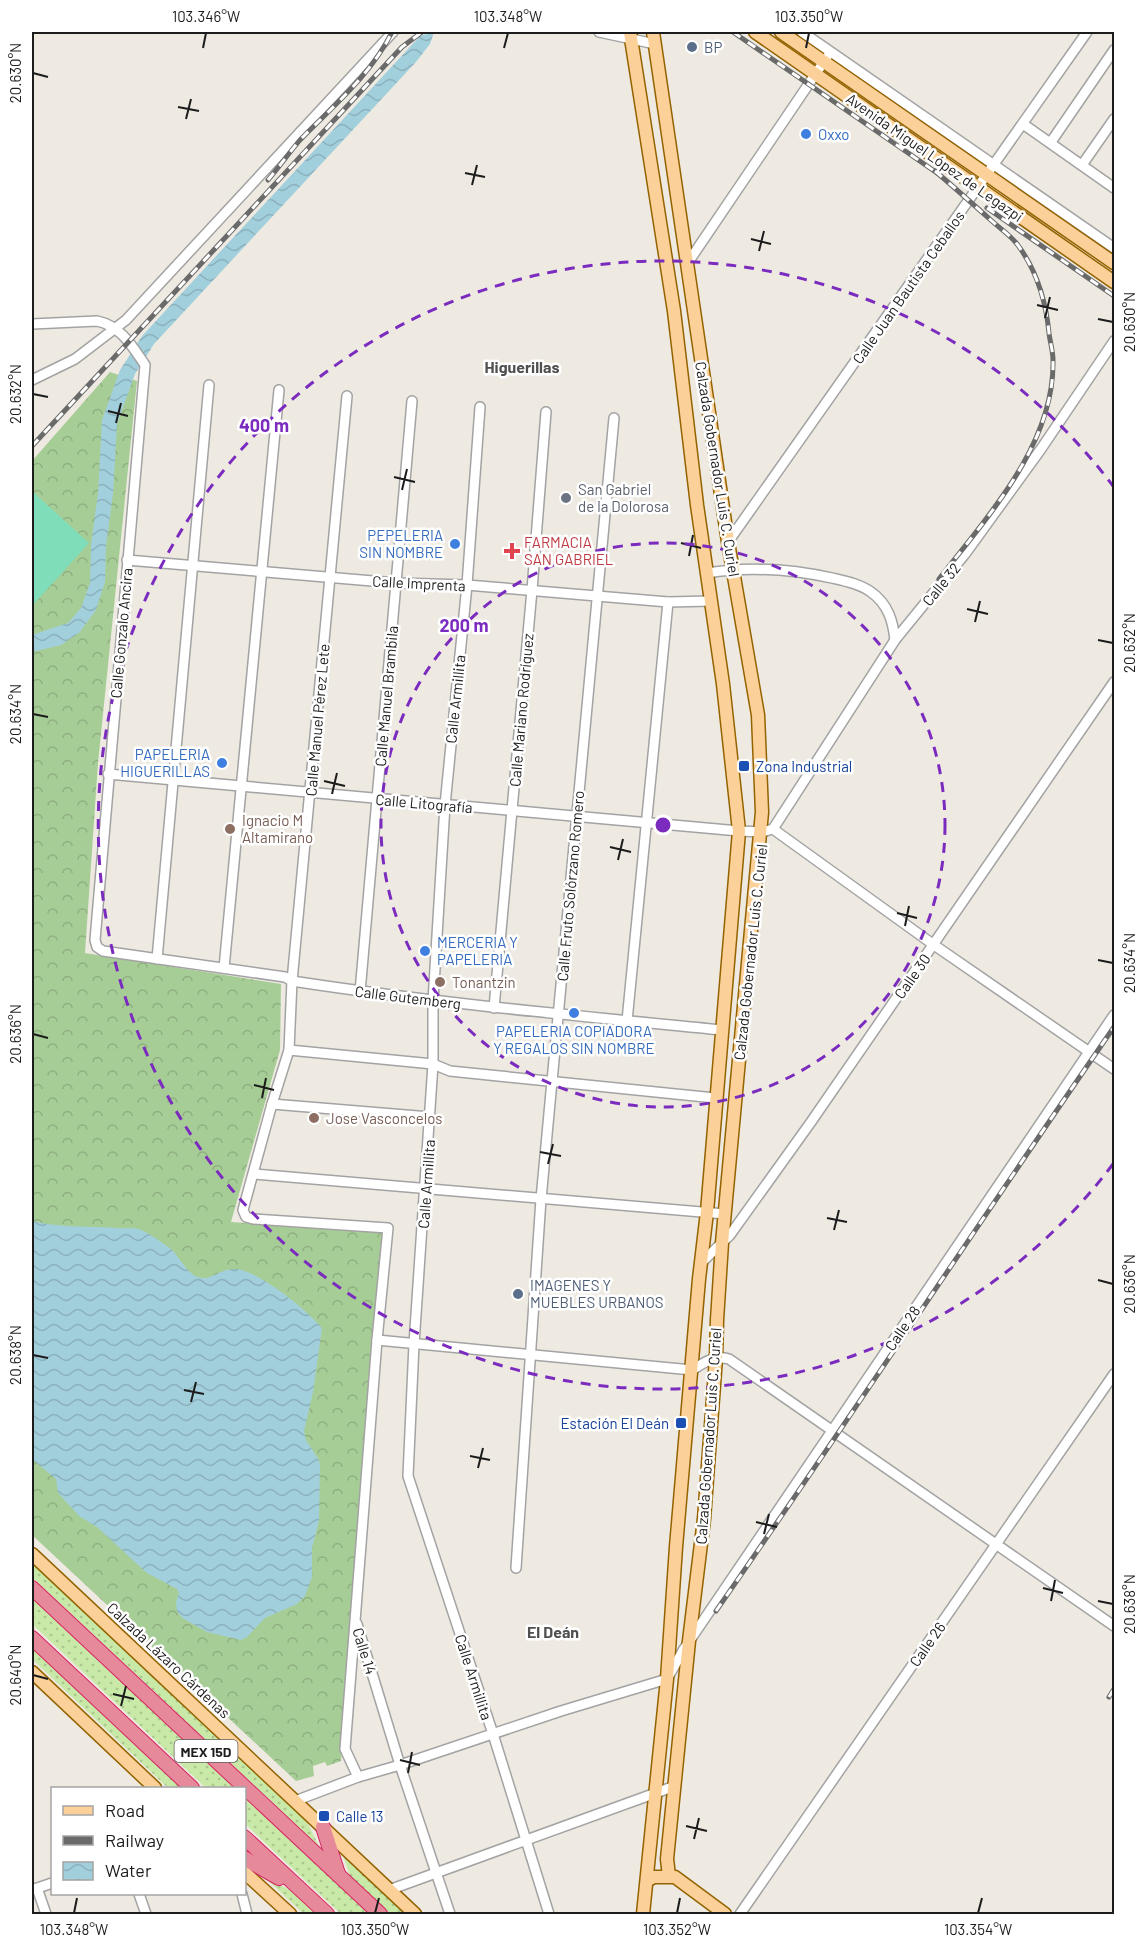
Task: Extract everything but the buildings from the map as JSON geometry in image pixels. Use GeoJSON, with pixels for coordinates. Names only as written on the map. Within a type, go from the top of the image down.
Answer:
{"type":"FeatureCollection","features":[{"type":"Feature","properties":{"kind":"highway","name":"MEX 15D"},"geometry":{"type":"LineString","coordinates":[[32,1588],[244,1787]]}},
{"type":"Feature","properties":{"kind":"highway","name":"MEX 15D"},"geometry":{"type":"LineString","coordinates":[[32,1638],[191,1787]]}},
{"type":"Feature","properties":{"kind":"highway","name":"MEX 15D"},"geometry":{"type":"LineString","coordinates":[[246,1789],[380,1914]]}},
{"type":"Feature","properties":{"kind":"highway"},"geometry":{"type":"LineString","coordinates":[[323,1827],[339,1876]]}},
{"type":"Feature","properties":{"kind":"highway"},"geometry":{"type":"LineString","coordinates":[[246,1840],[327,1914]]}},
{"type":"Feature","properties":{"kind":"highway"},"geometry":{"type":"LineString","coordinates":[[246,1859],[302,1891]]}},
{"type":"Feature","properties":{"kind":"main road","name":"Avenida Miguel López de Legazpi"},"geometry":{"type":"LineString","coordinates":[[755,32],[1114,282]]}},
{"type":"Feature","properties":{"kind":"main road","name":"Avenida Miguel López de Legazpi"},"geometry":{"type":"LineString","coordinates":[[781,32],[828,56],[991,170],[1114,263]]}},
{"type":"Feature","properties":{"kind":"main road","name":"Calzada Gobernador Luis C. Curiel"},"geometry":{"type":"LineString","coordinates":[[630,34],[674,311],[697,505],[724,696],[739,831],[676,1547],[667,1679],[644,1914]]}},
{"type":"Feature","properties":{"kind":"main road","name":"Calzada Gobernador Luis C. Curiel"},"geometry":{"type":"LineString","coordinates":[[654,38],[733,569],[758,715],[768,831],[722,1243],[704,1519],[667,1859],[669,1876]]}},
{"type":"Feature","properties":{"kind":"main road","name":"Calzada Lázaro Cárdenas"},"geometry":{"type":"LineString","coordinates":[[32,1554],[415,1914]]}},
{"type":"Feature","properties":{"kind":"main road"},"geometry":{"type":"LineString","coordinates":[[32,1672],[154,1787]]}},
{"type":"Feature","properties":{"kind":"main road"},"geometry":{"type":"LineString","coordinates":[[246,1877],[290,1914]]}},
{"type":"Feature","properties":{"kind":"main road"},"geometry":{"type":"LineString","coordinates":[[648,1880],[654,1877],[675,1877],[725,1914]]}},
{"type":"Feature","properties":{"kind":"street"},"geometry":{"type":"LineString","coordinates":[[32,380],[75,359],[117,328],[393,32]]}},
{"type":"Feature","properties":{"kind":"street"},"geometry":{"type":"LineString","coordinates":[[599,32],[654,38]]}},
{"type":"Feature","properties":{"kind":"street","name":"Avenida Miguel López de Legazpi"},"geometry":{"type":"LineString","coordinates":[[802,32],[828,56]]}},
{"type":"Feature","properties":{"kind":"street","name":"Calle Juan Bautista Ceballos"},"geometry":{"type":"LineString","coordinates":[[729,542],[1087,32]]}},
{"type":"Feature","properties":{"kind":"street"},"geometry":{"type":"LineString","coordinates":[[1051,142],[1114,51]]}},
{"type":"Feature","properties":{"kind":"street"},"geometry":{"type":"LineString","coordinates":[[687,264],[828,56]]}},
{"type":"Feature","properties":{"kind":"street"},"geometry":{"type":"LineString","coordinates":[[1082,165],[1114,119]]}},
{"type":"Feature","properties":{"kind":"street"},"geometry":{"type":"LineString","coordinates":[[1023,124],[1114,188]]}},
{"type":"Feature","properties":{"kind":"street","name":"Avenida Miguel López de Legazpi"},"geometry":{"type":"LineString","coordinates":[[991,170],[1114,248]]}},
{"type":"Feature","properties":{"kind":"street"},"geometry":{"type":"LineString","coordinates":[[32,324],[97,321],[117,328]]}},
{"type":"Feature","properties":{"kind":"street","name":"Calle Gonzalo Ancira"},"geometry":{"type":"LineString","coordinates":[[96,947],[108,774],[145,366],[117,328]]}},
{"type":"Feature","properties":{"kind":"street","name":"Calle 32"},"geometry":{"type":"LineString","coordinates":[[768,831],[895,640],[965,554],[1041,449],[1114,341]]}},
{"type":"Feature","properties":{"kind":"street"},"geometry":{"type":"LineString","coordinates":[[157,958],[209,385]]}},
{"type":"Feature","properties":{"kind":"street"},"geometry":{"type":"LineString","coordinates":[[224,968],[279,390]]}},
{"type":"Feature","properties":{"kind":"street","name":"Calle Manuel Pérez Lete"},"geometry":{"type":"LineString","coordinates":[[246,1217],[243,1210],[289,1050],[292,981],[347,396]]}},
{"type":"Feature","properties":{"kind":"street","name":"Calle Manuel Brambila"},"geometry":{"type":"LineString","coordinates":[[360,992],[412,401]]}},
{"type":"Feature","properties":{"kind":"street","name":"Calle Armillita"},"geometry":{"type":"LineString","coordinates":[[480,407],[467,585],[445,805],[433,1001],[433,1064],[414,1344],[408,1476],[493,1734],[549,1914]]}},
{"type":"Feature","properties":{"kind":"street","name":"Calle Mariano Rodríguez"},"geometry":{"type":"LineString","coordinates":[[494,1008],[546,412]]}},
{"type":"Feature","properties":{"kind":"street","name":"Calle Fruto Solórzano Romero"},"geometry":{"type":"LineString","coordinates":[[516,1568],[541,1199],[614,418]]}},
{"type":"Feature","properties":{"kind":"street","name":"Calle Imprenta"},"geometry":{"type":"LineString","coordinates":[[127,560],[396,583],[467,585],[668,602],[711,602]]}},
{"type":"Feature","properties":{"kind":"street"},"geometry":{"type":"LineString","coordinates":[[707,573],[733,569],[781,569],[806,572],[855,584],[870,591],[887,608],[893,622],[895,640]]}},
{"type":"Feature","properties":{"kind":"street"},"geometry":{"type":"LineString","coordinates":[[627,1021],[668,602]]}},
{"type":"Feature","properties":{"kind":"street","name":"Calle 30"},"geometry":{"type":"LineString","coordinates":[[701,1263],[722,1243],[811,1122],[1114,682]]}},
{"type":"Feature","properties":{"kind":"street","name":"Calle Litografía"},"geometry":{"type":"LineString","coordinates":[[108,774],[646,823],[739,831],[768,831]]}},
{"type":"Feature","properties":{"kind":"street"},"geometry":{"type":"LineString","coordinates":[[768,831],[1114,1070]]}},
{"type":"Feature","properties":{"kind":"street","name":"Calle Gutemberg"},"geometry":{"type":"LineString","coordinates":[[96,947],[103,951],[285,977],[292,981],[360,992],[494,1008],[722,1030]]}},
{"type":"Feature","properties":{"kind":"street","name":"Calle 28"},"geometry":{"type":"LineString","coordinates":[[667,1679],[689,1641],[1114,1016]]}},
{"type":"Feature","properties":{"kind":"street"},"geometry":{"type":"LineString","coordinates":[[289,1050],[433,1064],[450,1071],[715,1098]]}},
{"type":"Feature","properties":{"kind":"street"},"geometry":{"type":"LineString","coordinates":[[272,1104],[430,1117]]}},
{"type":"Feature","properties":{"kind":"street"},"geometry":{"type":"LineString","coordinates":[[254,1174],[725,1214]]}},
{"type":"Feature","properties":{"kind":"street","name":"Calle 14"},"geometry":{"type":"LineString","coordinates":[[246,1217],[388,1228],[376,1340],[355,1619],[400,1765],[450,1914]]}},
{"type":"Feature","properties":{"kind":"street"},"geometry":{"type":"LineString","coordinates":[[376,1340],[693,1370],[710,1359],[729,1359],[1114,1626]]}},
{"type":"Feature","properties":{"kind":"street","name":"Calle 26"},"geometry":{"type":"LineString","coordinates":[[740,1914],[1114,1374]]}},
{"type":"Feature","properties":{"kind":"street"},"geometry":{"type":"LineString","coordinates":[[355,1619],[345,1749],[358,1777]]}},
{"type":"Feature","properties":{"kind":"street"},"geometry":{"type":"LineString","coordinates":[[295,1801],[358,1777],[667,1679]]}},
{"type":"Feature","properties":{"kind":"street"},"geometry":{"type":"LineString","coordinates":[[389,1890],[675,1786]]}},
{"type":"Feature","properties":{"kind":"street"},"geometry":{"type":"LineString","coordinates":[[45,1914],[34,1889],[51,1883]]}},
{"type":"Feature","properties":{"kind":"street"},"geometry":{"type":"LineString","coordinates":[[141,1895],[146,1914]]}},
{"type":"Feature","properties":{"kind":"street"},"geometry":{"type":"LineString","coordinates":[[243,1895],[248,1914]]}},
{"type":"Feature","properties":{"kind":"green space"},"geometry":{"type":"Polygon","coordinates":[[[110,372],[137,381],[98,763],[85,953],[281,984],[280,1050],[231,1222],[384,1233],[341,1761],[327,1766],[325,1762],[313,1766],[314,1776],[296,1781],[32,1535],[32,461],[110,372]]]}},
{"type":"Feature","properties":{"kind":"green space"},"geometry":{"type":"Polygon","coordinates":[[[32,491],[89,543],[32,606],[32,491]]]}},
{"type":"Feature","properties":{"kind":"green space"},"geometry":{"type":"Polygon","coordinates":[[[32,1562],[304,1816],[319,1846],[32,1577],[32,1562]]]}},
{"type":"Feature","properties":{"kind":"green space"},"geometry":{"type":"Polygon","coordinates":[[[32,1596],[236,1787],[205,1787],[32,1624],[32,1596]]]}},
{"type":"Feature","properties":{"kind":"green space"},"geometry":{"type":"Polygon","coordinates":[[[32,1643],[185,1787],[167,1787],[32,1659],[32,1643]]]}},
{"type":"Feature","properties":{"kind":"green space"},"geometry":{"type":"Polygon","coordinates":[[[246,1797],[372,1914],[341,1914],[246,1825],[246,1797]]]}},
{"type":"Feature","properties":{"kind":"green space"},"geometry":{"type":"Polygon","coordinates":[[[342,1853],[408,1914],[391,1914],[350,1876],[342,1853]]]}},
{"type":"Feature","properties":{"kind":"green space"},"geometry":{"type":"Polygon","coordinates":[[[262,1875],[297,1894],[320,1914],[304,1914],[262,1875]]]}},
{"type":"Feature","properties":{"kind":"water"},"geometry":{"type":"Polygon","coordinates":[[[434,32],[430,44],[416,62],[154,344],[135,374],[117,424],[105,582],[96,610],[79,633],[61,645],[32,652],[32,635],[68,623],[81,608],[90,583],[102,420],[120,370],[142,336],[420,36],[434,32]]]}},
{"type":"Feature","properties":{"kind":"water"},"geometry":{"type":"Polygon","coordinates":[[[32,1221],[64,1226],[141,1230],[172,1250],[188,1271],[196,1277],[205,1278],[231,1269],[246,1271],[282,1292],[322,1328],[313,1392],[304,1431],[306,1440],[319,1460],[320,1466],[319,1521],[312,1548],[312,1577],[305,1596],[297,1604],[265,1618],[247,1637],[241,1640],[207,1632],[184,1619],[177,1612],[176,1602],[179,1593],[177,1589],[147,1573],[97,1527],[79,1516],[58,1493],[56,1479],[32,1459],[32,1221]]]}},
{"type":"Feature","properties":{"kind":"railway"},"geometry":{"type":"LineString","coordinates":[[268,180],[300,140],[362,76],[392,32]]}},
{"type":"Feature","properties":{"kind":"railway"},"geometry":{"type":"LineString","coordinates":[[32,446],[402,47],[422,32]]}},
{"type":"Feature","properties":{"kind":"railway"},"geometry":{"type":"LineString","coordinates":[[733,32],[940,175]]}},
{"type":"Feature","properties":{"kind":"railway"},"geometry":{"type":"LineString","coordinates":[[935,171],[1009,235],[1024,254],[1043,298],[1053,353],[1051,391],[1043,421],[1030,450],[997,505],[939,579]]}},
{"type":"Feature","properties":{"kind":"railway"},"geometry":{"type":"LineString","coordinates":[[987,208],[1114,296]]}},
{"type":"Feature","properties":{"kind":"railway"},"geometry":{"type":"LineString","coordinates":[[716,1611],[1114,1027]]}},
{"type":"Feature","properties":{"kind":"railway"},"geometry":{"type":"LineString","coordinates":[[1109,1697],[1114,1689]]}},
{"type":"Feature","properties":{"kind":"place","name":"BP"},"geometry":{"type":"Point","coordinates":[692,47]}},
{"type":"Feature","properties":{"kind":"place","name":"Oxxo"},"geometry":{"type":"Point","coordinates":[806,134]}},
{"type":"Feature","properties":{"kind":"place","name":"San Gabriel de la Dolorosa"},"geometry":{"type":"Point","coordinates":[566,498]}},
{"type":"Feature","properties":{"kind":"place","name":"PEPELERIA SIN NOMBRE"},"geometry":{"type":"Point","coordinates":[455,544]}},
{"type":"Feature","properties":{"kind":"place","name":"FARMACIA SAN GABRIEL"},"geometry":{"type":"Point","coordinates":[512,551]}},
{"type":"Feature","properties":{"kind":"place","name":"PAPELERIA HIGUERILLAS"},"geometry":{"type":"Point","coordinates":[222,763]}},
{"type":"Feature","properties":{"kind":"place","name":"Zona Industrial"},"geometry":{"type":"Point","coordinates":[744,766]}},
{"type":"Feature","properties":{"kind":"place","name":"Ignacio M Altamirano"},"geometry":{"type":"Point","coordinates":[230,829]}},
{"type":"Feature","properties":{"kind":"place","name":"MERCERIA Y PAPELERIA"},"geometry":{"type":"Point","coordinates":[425,951]}},
{"type":"Feature","properties":{"kind":"place","name":"Tonantzin"},"geometry":{"type":"Point","coordinates":[440,982]}},
{"type":"Feature","properties":{"kind":"place","name":"PAPELERIA COPIADORA Y REGALOS SIN NOMBRE"},"geometry":{"type":"Point","coordinates":[574,1013]}},
{"type":"Feature","properties":{"kind":"place","name":"Jose Vasconcelos"},"geometry":{"type":"Point","coordinates":[314,1118]}},
{"type":"Feature","properties":{"kind":"place","name":"IMAGENES Y MUEBLES URBANOS"},"geometry":{"type":"Point","coordinates":[518,1294]}},
{"type":"Feature","properties":{"kind":"place","name":"Estación El Deán"},"geometry":{"type":"Point","coordinates":[681,1423]}},
{"type":"Feature","properties":{"kind":"place","name":"Calle 13"},"geometry":{"type":"Point","coordinates":[324,1816]}},
{"type":"Feature","properties":{"kind":"district","name":"Higuerillas"},"geometry":{"type":"Point","coordinates":[522,366]}},
{"type":"Feature","properties":{"kind":"district","name":"El Deán"},"geometry":{"type":"Point","coordinates":[553,1631]}}]}
